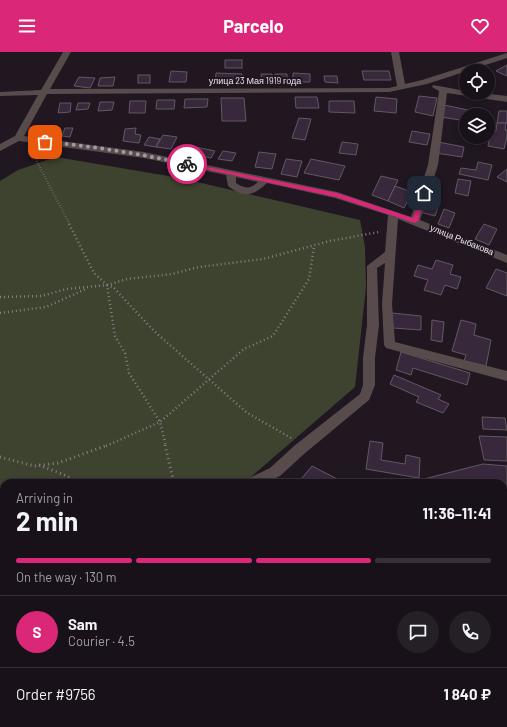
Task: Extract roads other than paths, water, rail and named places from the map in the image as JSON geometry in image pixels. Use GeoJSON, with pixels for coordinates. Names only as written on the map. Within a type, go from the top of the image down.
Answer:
{"type":"FeatureCollection","features":[{"type":"Feature","properties":{"kind":"street"},"geometry":{"type":"LineString","coordinates":[[0,148],[18,138],[67,52]]}},
{"type":"Feature","properties":{"kind":"street"},"geometry":{"type":"LineString","coordinates":[[395,52],[402,88]]}},
{"type":"Feature","properties":{"kind":"street","name":"улица 23 Мая 1919 года"},"geometry":{"type":"LineString","coordinates":[[0,94],[44,92],[389,90],[424,82],[507,55]]}},
{"type":"Feature","properties":{"kind":"street"},"geometry":{"type":"LineString","coordinates":[[424,82],[443,90],[507,100]]}},
{"type":"Feature","properties":{"kind":"street"},"geometry":{"type":"LineString","coordinates":[[415,221],[433,165],[443,90]]}},
{"type":"Feature","properties":{"kind":"street","name":"улица Рыбакова"},"geometry":{"type":"LineString","coordinates":[[18,138],[144,155],[337,195],[393,212],[507,259]]}},
{"type":"Feature","properties":{"kind":"street"},"geometry":{"type":"LineString","coordinates":[[231,173],[231,184],[241,191],[254,190],[265,180]]}},
{"type":"Feature","properties":{"kind":"street"},"geometry":{"type":"LineString","coordinates":[[393,212],[387,304],[390,345],[507,376]]}},
{"type":"Feature","properties":{"kind":"street"},"geometry":{"type":"LineString","coordinates":[[260,479],[275,472],[299,450],[365,397],[369,385],[370,346],[373,324],[372,266],[390,254]]}}]}
